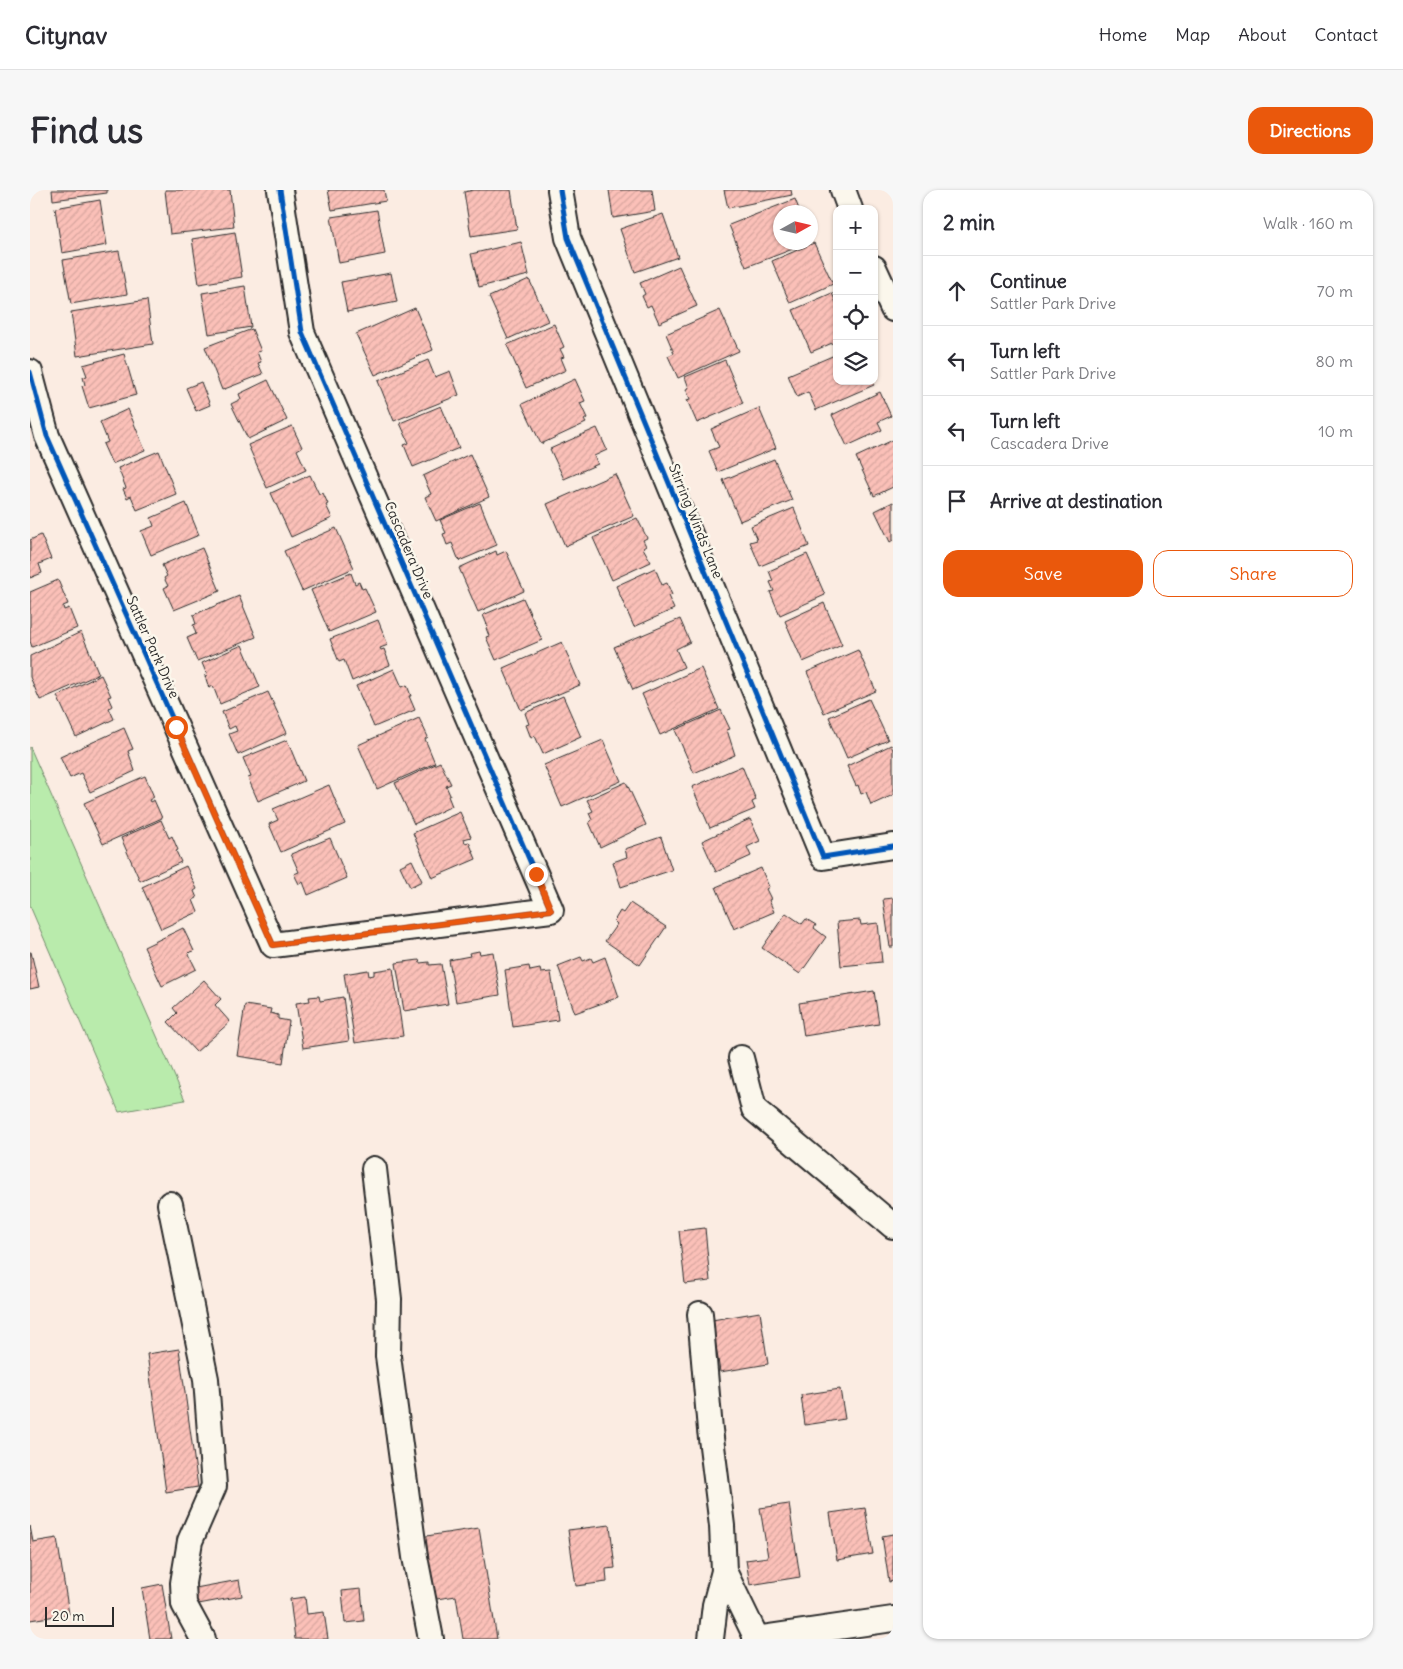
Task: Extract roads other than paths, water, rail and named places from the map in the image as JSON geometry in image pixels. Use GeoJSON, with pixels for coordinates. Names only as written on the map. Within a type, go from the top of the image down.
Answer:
{"type":"FeatureCollection","features":[{"type":"Feature","properties":{"kind":"street","name":"Cascadera Drive"},"geometry":{"type":"LineString","coordinates":[[280,190],[302,332],[551,910]]}},
{"type":"Feature","properties":{"kind":"street","name":"Stirring Winds Lane"},"geometry":{"type":"LineString","coordinates":[[560,190],[568,238],[822,857],[893,846]]}},
{"type":"Feature","properties":{"kind":"street"},"geometry":{"type":"LineString","coordinates":[[842,190],[848,205]]}},
{"type":"Feature","properties":{"kind":"street"},"geometry":{"type":"LineString","coordinates":[[878,277],[893,309]]}},
{"type":"Feature","properties":{"kind":"street","name":"Sattler Park Drive"},"geometry":{"type":"LineString","coordinates":[[30,372],[47,436],[273,945],[551,910]]}},
{"type":"Feature","properties":{"kind":"street"},"geometry":{"type":"LineString","coordinates":[[741,1058],[754,1109],[893,1226]]}},
{"type":"Feature","properties":{"kind":"street"},"geometry":{"type":"LineString","coordinates":[[374,1169],[389,1299],[390,1365],[415,1556],[431,1639]]}},
{"type":"Feature","properties":{"kind":"street"},"geometry":{"type":"LineString","coordinates":[[170,1204],[206,1378],[214,1486],[190,1541],[183,1583],[184,1604],[203,1639]]}},
{"type":"Feature","properties":{"kind":"street"},"geometry":{"type":"LineString","coordinates":[[700,1314],[710,1430],[722,1526],[724,1571],[715,1605],[711,1639]]}},
{"type":"Feature","properties":{"kind":"street"},"geometry":{"type":"LineString","coordinates":[[724,1571],[756,1639],[893,1619]]}}]}
